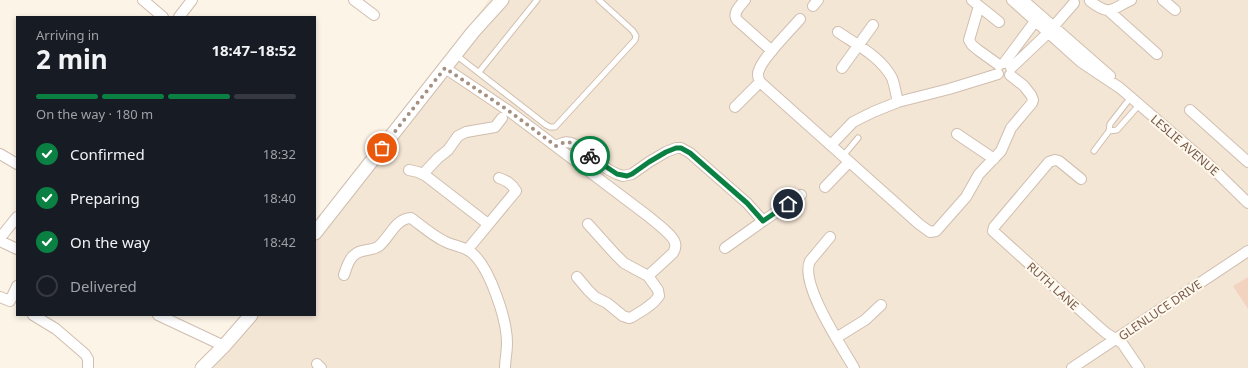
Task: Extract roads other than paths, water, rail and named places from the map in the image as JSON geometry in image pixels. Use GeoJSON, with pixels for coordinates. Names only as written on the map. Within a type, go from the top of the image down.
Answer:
{"type":"FeatureCollection","features":[{"type":"Feature","properties":{"kind":"street"},"geometry":{"type":"LineString","coordinates":[[143,0],[162,16]]}},
{"type":"Feature","properties":{"kind":"street"},"geometry":{"type":"LineString","coordinates":[[180,16],[192,0]]}},
{"type":"Feature","properties":{"kind":"street"},"geometry":{"type":"LineString","coordinates":[[354,0],[374,15]]}},
{"type":"Feature","properties":{"kind":"street"},"geometry":{"type":"LineString","coordinates":[[316,232],[473,32],[495,0]]}},
{"type":"Feature","properties":{"kind":"street"},"geometry":{"type":"LineString","coordinates":[[473,32],[502,0]]}},
{"type":"Feature","properties":{"kind":"street"},"geometry":{"type":"LineString","coordinates":[[745,0],[735,14],[735,18],[772,51]]}},
{"type":"Feature","properties":{"kind":"street","name":"LESLIE AVENUE"},"geometry":{"type":"LineString","coordinates":[[1012,0],[1038,18]]}},
{"type":"Feature","properties":{"kind":"street","name":"LESLIE AVENUE"},"geometry":{"type":"LineString","coordinates":[[1023,0],[1038,18],[1051,30],[1112,78],[1120,88],[1206,162],[1248,203]]}},
{"type":"Feature","properties":{"kind":"street"},"geometry":{"type":"LineString","coordinates":[[1114,0],[1119,2],[1129,1]]}},
{"type":"Feature","properties":{"kind":"street"},"geometry":{"type":"LineString","coordinates":[[1164,0],[1175,10]]}},
{"type":"Feature","properties":{"kind":"street"},"geometry":{"type":"LineString","coordinates":[[831,146],[856,120],[873,112],[898,102],[954,88],[1004,69],[1051,30],[1074,1],[1080,5],[1086,5],[1091,1],[1103,10],[1109,11],[1116,9],[1129,1]]}},
{"type":"Feature","properties":{"kind":"street"},"geometry":{"type":"LineString","coordinates":[[800,19],[772,51],[759,69],[758,76],[760,82],[919,224],[932,232],[936,231],[966,197],[979,174],[1003,148],[1012,128],[1033,100],[1024,86],[972,45],[969,40],[976,3],[999,22]]}},
{"type":"Feature","properties":{"kind":"street"},"geometry":{"type":"LineString","coordinates":[[1109,11],[1157,54]]}},
{"type":"Feature","properties":{"kind":"street"},"geometry":{"type":"LineString","coordinates":[[1004,69],[1038,18]]}},
{"type":"Feature","properties":{"kind":"street"},"geometry":{"type":"LineString","coordinates":[[842,68],[873,25]]}},
{"type":"Feature","properties":{"kind":"street"},"geometry":{"type":"LineString","coordinates":[[838,32],[878,61],[887,71],[893,82],[898,102]]}},
{"type":"Feature","properties":{"kind":"street"},"geometry":{"type":"LineString","coordinates":[[445,68],[509,111],[660,226],[673,240],[675,245],[674,253],[648,276]]}},
{"type":"Feature","properties":{"kind":"street"},"geometry":{"type":"LineString","coordinates":[[735,107],[760,82]]}},
{"type":"Feature","properties":{"kind":"street"},"geometry":{"type":"LineString","coordinates":[[1190,110],[1248,162]]}},
{"type":"Feature","properties":{"kind":"street"},"geometry":{"type":"LineString","coordinates":[[423,174],[448,150],[458,136],[466,132],[495,127],[502,118]]}},
{"type":"Feature","properties":{"kind":"street"},"geometry":{"type":"LineString","coordinates":[[957,134],[994,159]]}},
{"type":"Feature","properties":{"kind":"street"},"geometry":{"type":"LineString","coordinates":[[556,146],[563,142],[570,142],[617,174],[627,176],[666,152],[676,148],[681,148],[690,153],[747,203],[763,221]]}},
{"type":"Feature","properties":{"kind":"street"},"geometry":{"type":"LineString","coordinates":[[0,154],[16,163]]}},
{"type":"Feature","properties":{"kind":"street"},"geometry":{"type":"LineString","coordinates":[[825,187],[846,159]]}},
{"type":"Feature","properties":{"kind":"street","name":"RUTH LANE"},"geometry":{"type":"LineString","coordinates":[[1081,179],[1060,161],[1055,160],[1049,162],[993,230],[993,232],[1086,316],[1123,344],[1139,368]]}},
{"type":"Feature","properties":{"kind":"street"},"geometry":{"type":"LineString","coordinates":[[409,170],[423,174],[488,224]]}},
{"type":"Feature","properties":{"kind":"street"},"geometry":{"type":"LineString","coordinates":[[468,249],[516,191],[508,182],[499,178]]}},
{"type":"Feature","properties":{"kind":"street"},"geometry":{"type":"LineString","coordinates":[[725,248],[801,195]]}},
{"type":"Feature","properties":{"kind":"street"},"geometry":{"type":"LineString","coordinates":[[0,238],[16,218]]}},
{"type":"Feature","properties":{"kind":"street"},"geometry":{"type":"LineString","coordinates":[[344,276],[352,256],[356,252],[379,246],[401,222],[407,218],[411,218],[442,240],[468,249],[479,259],[483,266],[501,310],[507,343],[505,368]]}},
{"type":"Feature","properties":{"kind":"street"},"geometry":{"type":"LineString","coordinates":[[577,277],[595,297],[607,303],[623,316],[629,318],[645,309],[659,296],[658,290],[648,276],[624,263],[588,224]]}},
{"type":"Feature","properties":{"kind":"street"},"geometry":{"type":"LineString","coordinates":[[830,237],[808,264],[810,283],[814,296],[827,323],[854,368]]}},
{"type":"Feature","properties":{"kind":"street"},"geometry":{"type":"LineString","coordinates":[[0,241],[16,249]]}},
{"type":"Feature","properties":{"kind":"street","name":"GLENLUCE DRIVE"},"geometry":{"type":"LineString","coordinates":[[1072,368],[1248,252]]}},
{"type":"Feature","properties":{"kind":"street"},"geometry":{"type":"LineString","coordinates":[[0,297],[13,303],[16,290]]}},
{"type":"Feature","properties":{"kind":"street"},"geometry":{"type":"LineString","coordinates":[[836,338],[865,320],[881,305]]}},
{"type":"Feature","properties":{"kind":"street"},"geometry":{"type":"LineString","coordinates":[[35,316],[56,329],[86,354],[88,359],[88,368]]}},
{"type":"Feature","properties":{"kind":"street"},"geometry":{"type":"LineString","coordinates":[[160,316],[224,346]]}},
{"type":"Feature","properties":{"kind":"street"},"geometry":{"type":"LineString","coordinates":[[202,368],[224,346],[250,316]]}},
{"type":"Feature","properties":{"kind":"lane"},"geometry":{"type":"LineString","coordinates":[[479,72],[537,0]]}},
{"type":"Feature","properties":{"kind":"lane"},"geometry":{"type":"LineString","coordinates":[[455,55],[549,127],[557,127],[636,38],[633,31],[599,0]]}},
{"type":"Feature","properties":{"kind":"lane"},"geometry":{"type":"LineString","coordinates":[[1094,151],[1110,131],[1110,124],[1131,97]]}},
{"type":"Feature","properties":{"kind":"lane"},"geometry":{"type":"LineString","coordinates":[[1110,131],[1117,130],[1139,105]]}},
{"type":"Feature","properties":{"kind":"lane"},"geometry":{"type":"LineString","coordinates":[[846,159],[858,138]]}}]}
